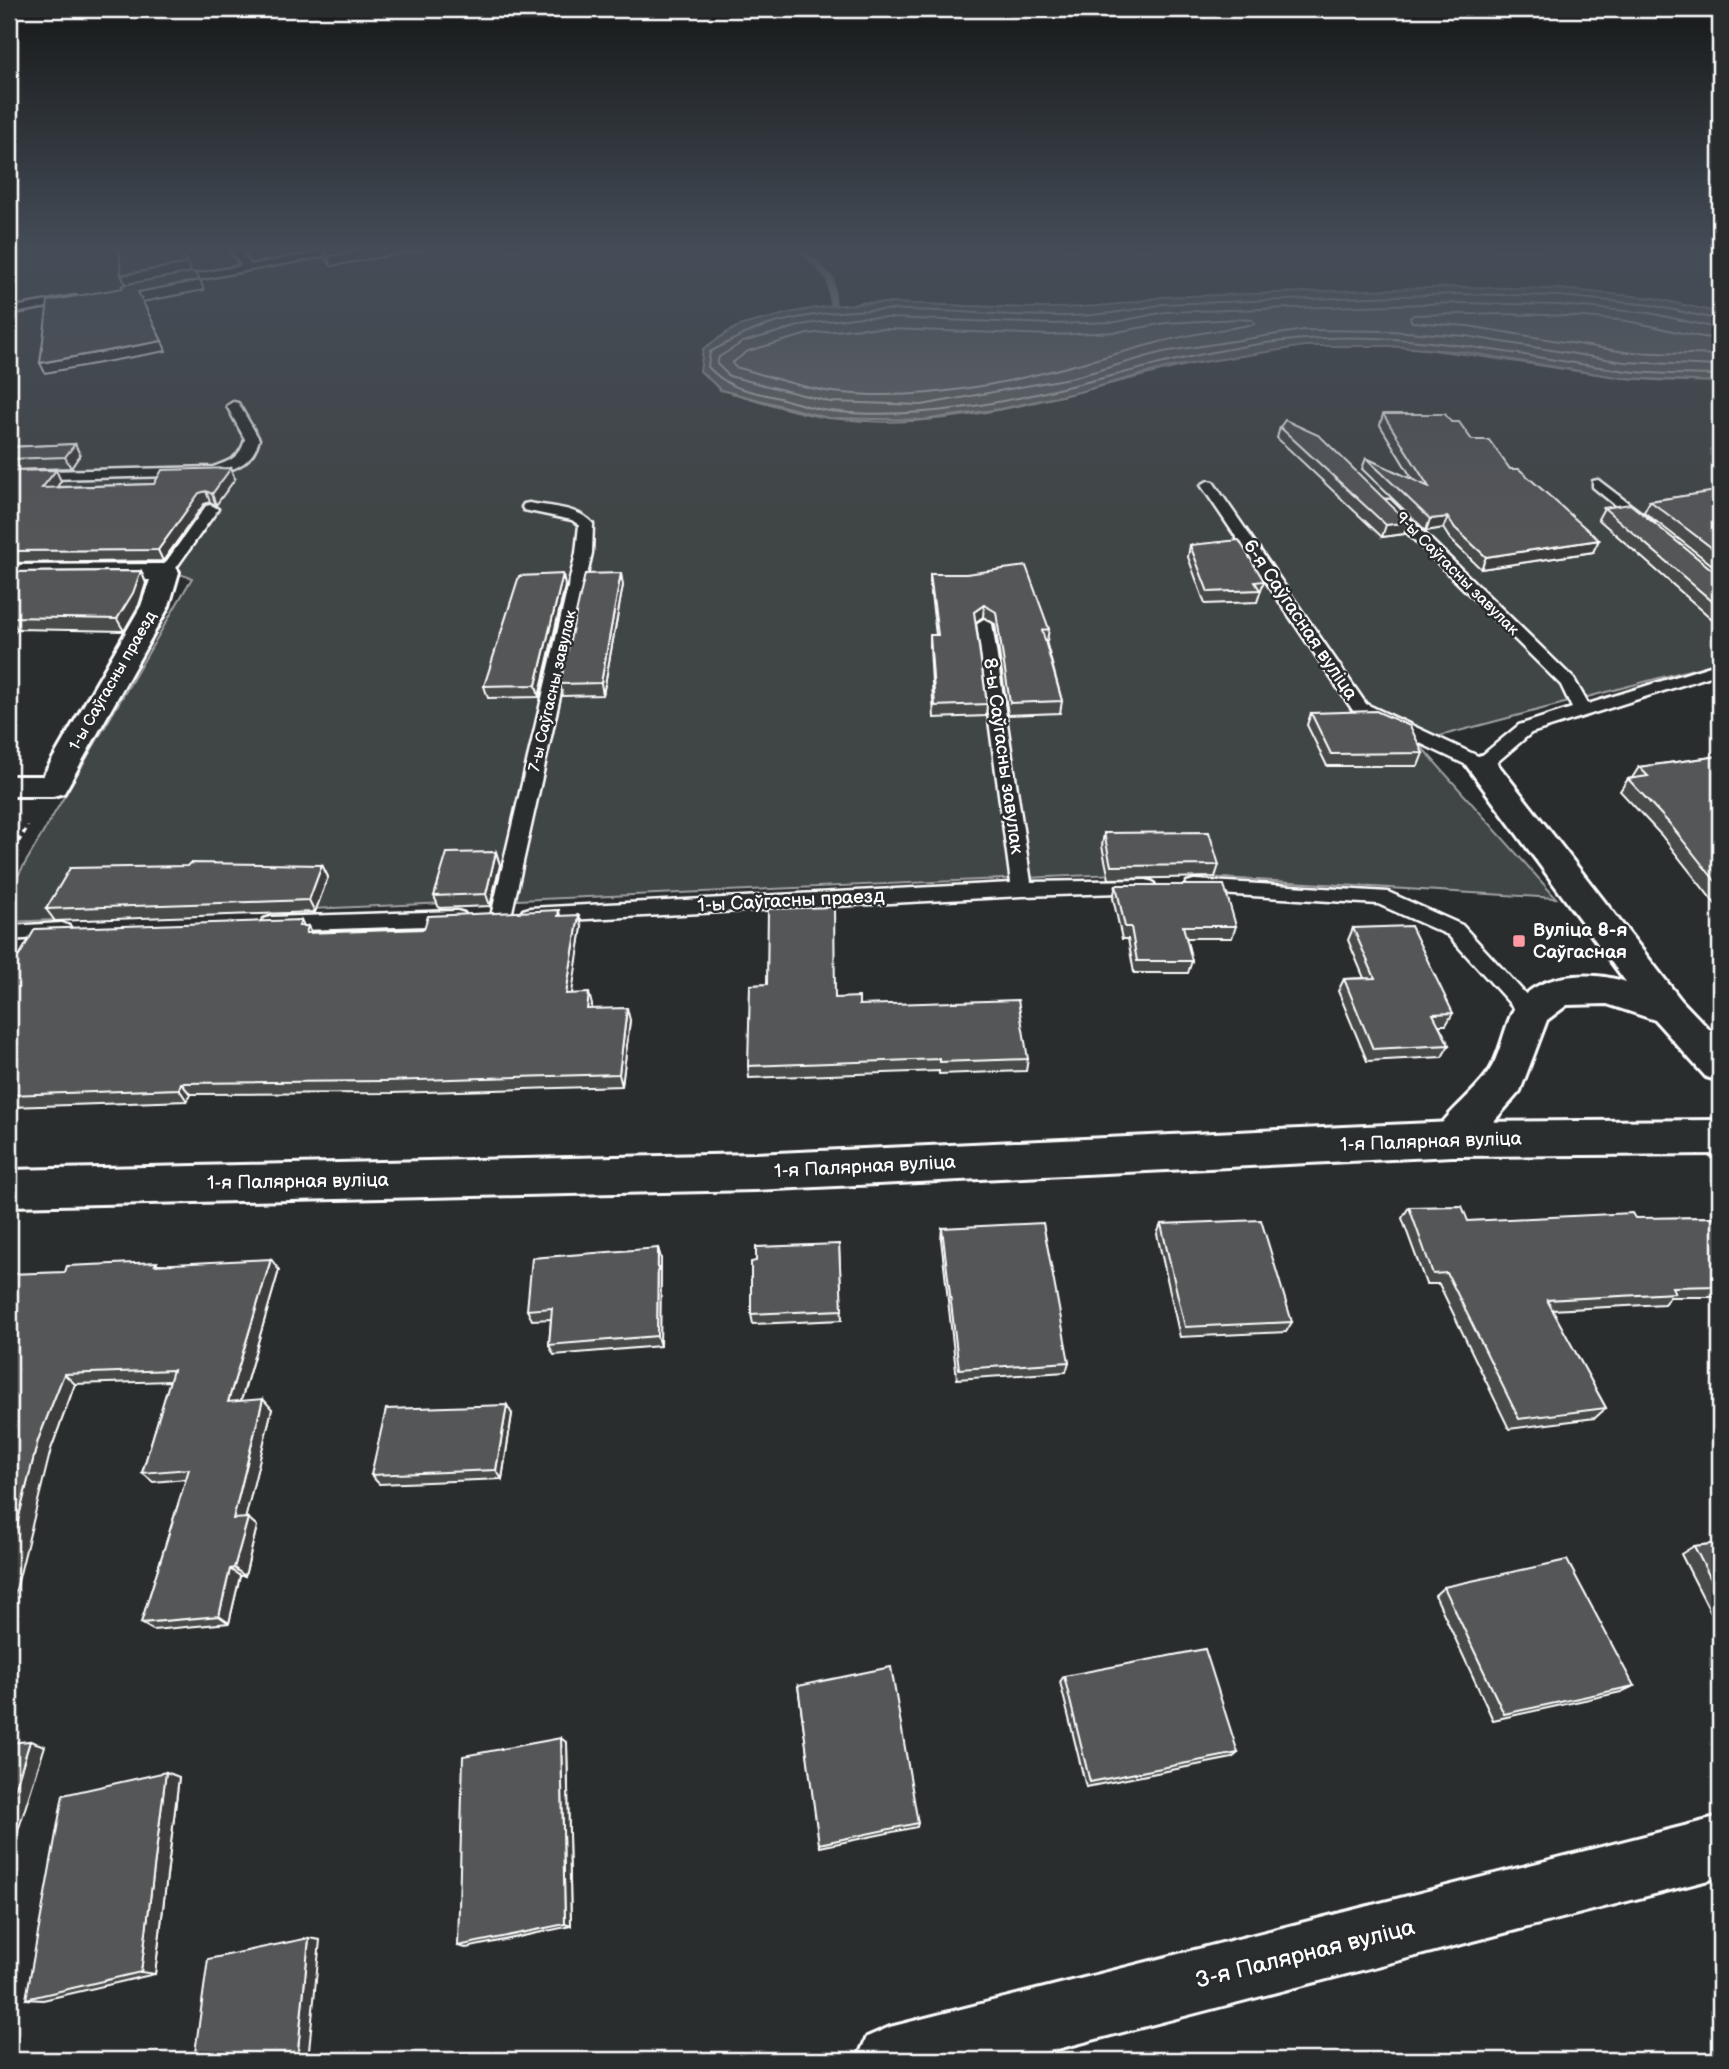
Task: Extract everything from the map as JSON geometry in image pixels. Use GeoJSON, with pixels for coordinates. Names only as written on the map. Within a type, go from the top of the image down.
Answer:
{"type":"FeatureCollection","features":[{"type":"Feature","properties":{"kind":"street"},"geometry":{"type":"LineString","coordinates":[[9,573],[166,572]]}},
{"type":"Feature","properties":{"kind":"street","name":"1-ы Саўгасны праезд"},"geometry":{"type":"LineString","coordinates":[[9,786],[52,786],[155,606],[166,572]]}},
{"type":"Feature","properties":{"kind":"street","name":"6-я Саўгасная вуліца"},"geometry":{"type":"LineString","coordinates":[[1482,765],[1668,1010],[1720,1066]]}},
{"type":"Feature","properties":{"kind":"street"},"geometry":{"type":"LineString","coordinates":[[1453,1139],[1506,1080],[1531,1012],[1559,991],[1608,990],[1668,1010]]}},
{"type":"Feature","properties":{"kind":"street","name":"1-я Палярная вуліца"},"geometry":{"type":"LineString","coordinates":[[9,1188],[755,1172],[1453,1139],[1720,1137]]}},
{"type":"Feature","properties":{"kind":"street","name":"3-я Палярная вуліца"},"geometry":{"type":"LineString","coordinates":[[890,2060],[1720,1847]]}},
{"type":"Feature","properties":{"kind":"lane"},"geometry":{"type":"LineString","coordinates":[[9,476],[214,471],[238,463],[249,454],[252,439],[233,406]]}},
{"type":"Feature","properties":{"kind":"lane"},"geometry":{"type":"LineString","coordinates":[[1598,484],[1659,533]]}},
{"type":"Feature","properties":{"kind":"lane","name":"6-я Саўгасная вуліца"},"geometry":{"type":"LineString","coordinates":[[1208,485],[1360,708],[1482,765]]}},
{"type":"Feature","properties":{"kind":"lane","name":"9-ы Саўгасны завулак"},"geometry":{"type":"LineString","coordinates":[[1373,491],[1568,683],[1582,710]]}},
{"type":"Feature","properties":{"kind":"lane","name":"7-ы Саўгасны завулак"},"geometry":{"type":"LineString","coordinates":[[501,916],[584,554],[586,524],[578,517],[529,507]]}},
{"type":"Feature","properties":{"kind":"lane"},"geometry":{"type":"LineString","coordinates":[[166,572],[211,509]]}},
{"type":"Feature","properties":{"kind":"lane","name":"8-ы Саўгасны завулак"},"geometry":{"type":"LineString","coordinates":[[984,624],[1021,888]]}},
{"type":"Feature","properties":{"kind":"lane"},"geometry":{"type":"LineString","coordinates":[[1482,765],[1525,729],[1720,668]]}},
{"type":"Feature","properties":{"kind":"lane","name":"1-ы Саўгасны праезд"},"geometry":{"type":"LineString","coordinates":[[255,925],[501,916],[1021,888],[1217,887],[1381,897],[1455,930],[1531,1012]]}},
{"type":"Feature","properties":{"kind":"lane"},"geometry":{"type":"LineString","coordinates":[[9,933],[77,931]]}},
{"type":"Feature","properties":{"kind":"shaded area"},"geometry":{"type":"Polygon","coordinates":[[[9,347],[790,347],[721,390],[815,416],[876,421],[913,421],[1020,406],[1208,360],[1300,347],[1423,349],[1632,379],[1720,382],[1720,662],[1417,742],[1556,898],[1139,873],[9,922],[9,891],[192,578],[151,565],[9,568],[9,347]]]}},
{"type":"Feature","properties":{"kind":"water"},"geometry":{"type":"Polygon","coordinates":[[[706,347],[1301,347],[1165,368],[1079,392],[1000,409],[923,420],[828,418],[721,390],[700,371],[703,349],[706,347]]]}},
{"type":"Feature","properties":{"kind":"water"},"geometry":{"type":"Polygon","coordinates":[[[1396,347],[1720,347],[1720,382],[1622,378],[1465,352],[1396,347]]]}},
{"type":"Feature","properties":{"kind":"building"},"geometry":{"type":"Polygon","coordinates":[[[42,347],[131,347],[40,363],[42,347]]]}},
{"type":"Feature","properties":{"kind":"building"},"geometry":{"type":"Polygon","coordinates":[[[1383,414],[1445,414],[1451,422],[1459,422],[1472,440],[1489,440],[1510,469],[1519,469],[1599,540],[1486,557],[1455,528],[1448,517],[1430,519],[1366,458],[1429,487],[1383,414]]]}},
{"type":"Feature","properties":{"kind":"building"},"geometry":{"type":"Polygon","coordinates":[[[1285,420],[1320,436],[1408,522],[1386,525],[1280,427],[1285,420]]]}},
{"type":"Feature","properties":{"kind":"building"},"geometry":{"type":"Polygon","coordinates":[[[75,444],[65,457],[9,459],[9,447],[75,444]]]}},
{"type":"Feature","properties":{"kind":"building"},"geometry":{"type":"Polygon","coordinates":[[[231,468],[212,494],[206,491],[199,493],[158,550],[9,551],[9,471],[56,470],[42,488],[154,484],[162,470],[231,468]]]}},
{"type":"Feature","properties":{"kind":"building"},"geometry":{"type":"Polygon","coordinates":[[[1720,491],[1720,554],[1650,501],[1720,491]]]}},
{"type":"Feature","properties":{"kind":"building"},"geometry":{"type":"Polygon","coordinates":[[[1630,504],[1720,576],[1720,608],[1604,508],[1630,504]]]}},
{"type":"Feature","properties":{"kind":"building"},"geometry":{"type":"Polygon","coordinates":[[[1239,540],[1264,581],[1255,582],[1260,590],[1208,592],[1190,545],[1239,540]]]}},
{"type":"Feature","properties":{"kind":"building"},"geometry":{"type":"Polygon","coordinates":[[[1026,566],[1049,629],[1042,630],[1062,701],[1010,703],[996,612],[984,605],[974,612],[987,704],[935,706],[930,635],[938,635],[930,574],[966,574],[1026,566]]]}},
{"type":"Feature","properties":{"kind":"building"},"geometry":{"type":"Polygon","coordinates":[[[141,571],[133,593],[117,619],[9,618],[9,572],[141,571]]]}},
{"type":"Feature","properties":{"kind":"building"},"geometry":{"type":"Polygon","coordinates":[[[621,573],[601,683],[560,684],[585,574],[621,573]]]}},
{"type":"Feature","properties":{"kind":"building"},"geometry":{"type":"Polygon","coordinates":[[[563,574],[536,685],[484,686],[519,576],[563,574]]]}},
{"type":"Feature","properties":{"kind":"building"},"geometry":{"type":"Polygon","coordinates":[[[1376,711],[1410,726],[1423,753],[1331,754],[1311,713],[1376,711]]]}},
{"type":"Feature","properties":{"kind":"building"},"geometry":{"type":"Polygon","coordinates":[[[1720,756],[1720,887],[1669,823],[1628,779],[1648,776],[1639,767],[1720,756]]]}},
{"type":"Feature","properties":{"kind":"building"},"geometry":{"type":"Polygon","coordinates":[[[1209,832],[1219,865],[1111,866],[1104,833],[1209,832]]]}},
{"type":"Feature","properties":{"kind":"building"},"geometry":{"type":"Polygon","coordinates":[[[496,852],[486,894],[434,896],[447,853],[496,852]]]}},
{"type":"Feature","properties":{"kind":"building"},"geometry":{"type":"Polygon","coordinates":[[[190,863],[322,865],[309,900],[46,909],[70,868],[187,866],[190,863]]]}},
{"type":"Feature","properties":{"kind":"building"},"geometry":{"type":"Polygon","coordinates":[[[1116,885],[1224,885],[1236,926],[1183,926],[1192,961],[1137,961],[1131,927],[1125,927],[1116,885]]]}},
{"type":"Feature","properties":{"kind":"building"},"geometry":{"type":"Polygon","coordinates":[[[834,907],[835,998],[859,997],[859,1005],[1018,1000],[1028,1059],[940,1062],[940,1059],[748,1066],[750,985],[767,984],[768,909],[834,907]]]}},
{"type":"Feature","properties":{"kind":"building"},"geometry":{"type":"Polygon","coordinates":[[[559,910],[558,916],[579,915],[566,994],[589,993],[587,1009],[627,1008],[619,1074],[386,1081],[181,1083],[179,1089],[9,1095],[9,956],[19,956],[35,929],[301,920],[299,926],[308,926],[306,933],[424,929],[428,916],[559,910]]]}},
{"type":"Feature","properties":{"kind":"building"},"geometry":{"type":"Polygon","coordinates":[[[1411,926],[1453,1013],[1433,1014],[1449,1045],[1373,1049],[1344,979],[1375,978],[1353,928],[1411,926]]]}},
{"type":"Feature","properties":{"kind":"building"},"geometry":{"type":"Polygon","coordinates":[[[1462,1206],[1468,1221],[1632,1213],[1635,1218],[1720,1217],[1720,1286],[1672,1287],[1675,1293],[1547,1300],[1606,1408],[1519,1419],[1447,1273],[1433,1274],[1409,1207],[1462,1206]]]}},
{"type":"Feature","properties":{"kind":"building"},"geometry":{"type":"Polygon","coordinates":[[[1261,1220],[1292,1322],[1185,1327],[1161,1224],[1261,1220]]]}},
{"type":"Feature","properties":{"kind":"building"},"geometry":{"type":"Polygon","coordinates":[[[1043,1223],[1069,1362],[959,1369],[942,1228],[1043,1223]]]}},
{"type":"Feature","properties":{"kind":"building"},"geometry":{"type":"Polygon","coordinates":[[[839,1244],[842,1310],[751,1314],[751,1262],[756,1261],[756,1247],[839,1244]]]}},
{"type":"Feature","properties":{"kind":"building"},"geometry":{"type":"Polygon","coordinates":[[[658,1248],[657,1336],[549,1345],[552,1308],[527,1310],[532,1258],[658,1248]]]}},
{"type":"Feature","properties":{"kind":"building"},"geometry":{"type":"Polygon","coordinates":[[[271,1259],[228,1402],[263,1399],[233,1519],[248,1518],[234,1568],[230,1569],[219,1616],[141,1623],[189,1469],[142,1473],[173,1370],[64,1374],[38,1440],[9,1556],[9,1274],[65,1272],[67,1266],[271,1259]]]}},
{"type":"Feature","properties":{"kind":"building"},"geometry":{"type":"Polygon","coordinates":[[[507,1405],[496,1470],[371,1475],[386,1409],[507,1405]]]}},
{"type":"Feature","properties":{"kind":"building"},"geometry":{"type":"Polygon","coordinates":[[[1720,1543],[1720,1597],[1694,1546],[1720,1543]]]}},
{"type":"Feature","properties":{"kind":"building"},"geometry":{"type":"Polygon","coordinates":[[[1567,1560],[1634,1686],[1504,1714],[1444,1587],[1567,1560]]]}},
{"type":"Feature","properties":{"kind":"building"},"geometry":{"type":"Polygon","coordinates":[[[1205,1649],[1238,1753],[1090,1782],[1064,1676],[1205,1649]]]}},
{"type":"Feature","properties":{"kind":"building"},"geometry":{"type":"Polygon","coordinates":[[[891,1667],[918,1823],[819,1844],[798,1686],[891,1667]]]}},
{"type":"Feature","properties":{"kind":"building"},"geometry":{"type":"Polygon","coordinates":[[[561,1738],[565,1924],[458,1946],[463,1756],[561,1738]]]}},
{"type":"Feature","properties":{"kind":"building"},"geometry":{"type":"Polygon","coordinates":[[[30,1741],[9,1808],[9,1743],[30,1741]]]}},
{"type":"Feature","properties":{"kind":"building"},"geometry":{"type":"Polygon","coordinates":[[[166,1772],[141,1972],[26,1999],[63,1795],[166,1772]]]}},
{"type":"Feature","properties":{"kind":"building"},"geometry":{"type":"Polygon","coordinates":[[[309,1938],[297,2060],[194,2060],[208,1959],[309,1938]]]}},
{"type":"Feature","properties":{"kind":"place","name":"Вуліца 8-я Саўгасная"},"geometry":{"type":"Point","coordinates":[1519,941]}}]}
